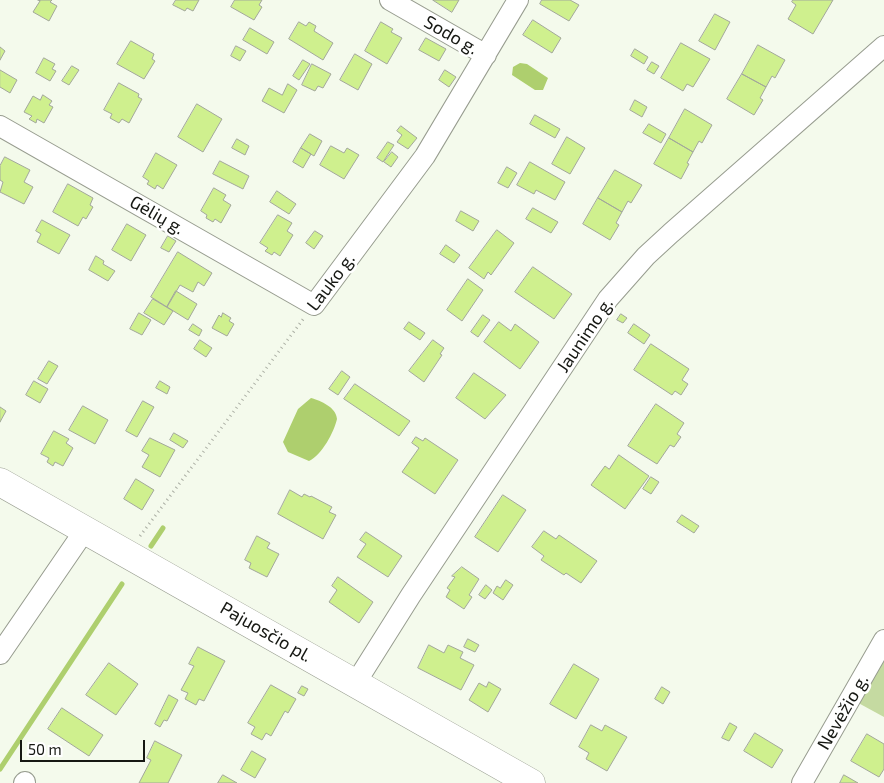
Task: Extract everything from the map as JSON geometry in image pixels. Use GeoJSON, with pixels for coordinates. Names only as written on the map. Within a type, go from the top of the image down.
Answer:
{"type":"FeatureCollection","features":[{"type":"Feature","properties":{"kind":"main road","name":"Pajuosčio pl."},"geometry":{"type":"LineString","coordinates":[[0,482],[531,783]]}},
{"type":"Feature","properties":{"kind":"street","name":"Sodo g."},"geometry":{"type":"LineString","coordinates":[[390,0],[486,55]]}},
{"type":"Feature","properties":{"kind":"street","name":"Lauko g."},"geometry":{"type":"LineString","coordinates":[[314,305],[425,156],[518,0]]}},
{"type":"Feature","properties":{"kind":"street","name":"Jaunimo g."},"geometry":{"type":"LineString","coordinates":[[355,684],[411,595],[608,300],[624,280],[678,226],[884,46]]}},
{"type":"Feature","properties":{"kind":"street","name":"Gėlių g."},"geometry":{"type":"LineString","coordinates":[[0,126],[314,305]]}},
{"type":"Feature","properties":{"kind":"street"},"geometry":{"type":"LineString","coordinates":[[0,654],[85,530]]}},
{"type":"Feature","properties":{"kind":"street","name":"Nevėžio g."},"geometry":{"type":"LineString","coordinates":[[802,783],[884,640]]}},
{"type":"Feature","properties":{"kind":"path","name":"Lauko g."},"geometry":{"type":"LineString","coordinates":[[127,553],[314,305]]}},
{"type":"Feature","properties":{"kind":"shaded area"},"geometry":{"type":"Polygon","coordinates":[[[520,63],[527,64],[548,78],[543,90],[535,90],[512,75],[513,67],[520,63]]]}},
{"type":"Feature","properties":{"kind":"shaded area"},"geometry":{"type":"Polygon","coordinates":[[[311,398],[331,408],[337,419],[327,443],[309,461],[288,452],[283,442],[298,409],[311,398]]]}},
{"type":"Feature","properties":{"kind":"shaded area"},"geometry":{"type":"Polygon","coordinates":[[[884,640],[884,717],[851,699],[884,640]]]}},
{"type":"Feature","properties":{"kind":"building"},"geometry":{"type":"Polygon","coordinates":[[[38,0],[52,0],[50,2],[57,6],[49,21],[33,12],[40,1],[38,0]]]}},
{"type":"Feature","properties":{"kind":"building"},"geometry":{"type":"Polygon","coordinates":[[[176,0],[199,0],[193,11],[187,8],[185,11],[173,5],[176,0]]]}},
{"type":"Feature","properties":{"kind":"building"},"geometry":{"type":"Polygon","coordinates":[[[235,0],[262,0],[259,5],[262,7],[254,20],[231,7],[235,0]]]}},
{"type":"Feature","properties":{"kind":"building"},"geometry":{"type":"Polygon","coordinates":[[[433,0],[459,0],[452,12],[433,0]]]}},
{"type":"Feature","properties":{"kind":"building"},"geometry":{"type":"Polygon","coordinates":[[[542,0],[570,0],[579,5],[569,21],[540,4],[542,0]]]}},
{"type":"Feature","properties":{"kind":"building"},"geometry":{"type":"Polygon","coordinates":[[[793,0],[833,0],[813,34],[788,19],[796,5],[792,2],[793,0]]]}},
{"type":"Feature","properties":{"kind":"building"},"geometry":{"type":"Polygon","coordinates":[[[715,14],[730,22],[715,50],[699,41],[715,14]]]}},
{"type":"Feature","properties":{"kind":"building"},"geometry":{"type":"Polygon","coordinates":[[[533,20],[561,38],[552,53],[523,35],[533,20]]]}},
{"type":"Feature","properties":{"kind":"building"},"geometry":{"type":"Polygon","coordinates":[[[299,22],[306,26],[309,22],[316,26],[314,31],[333,43],[323,60],[289,39],[299,22]]]}},
{"type":"Feature","properties":{"kind":"building"},"geometry":{"type":"Polygon","coordinates":[[[381,22],[393,29],[391,32],[402,38],[387,64],[365,51],[381,22]]]}},
{"type":"Feature","properties":{"kind":"building"},"geometry":{"type":"Polygon","coordinates":[[[250,28],[274,42],[267,54],[243,40],[250,28]]]}},
{"type":"Feature","properties":{"kind":"building"},"geometry":{"type":"Polygon","coordinates":[[[426,38],[446,49],[439,61],[419,50],[426,38]]]}},
{"type":"Feature","properties":{"kind":"building"},"geometry":{"type":"Polygon","coordinates":[[[131,41],[154,54],[152,59],[155,61],[144,79],[117,64],[131,41]]]}},
{"type":"Feature","properties":{"kind":"building"},"geometry":{"type":"Polygon","coordinates":[[[681,43],[710,59],[693,87],[687,84],[683,91],[661,78],[681,43]]]}},
{"type":"Feature","properties":{"kind":"building"},"geometry":{"type":"Polygon","coordinates":[[[758,45],[785,60],[775,78],[772,76],[766,87],[742,74],[758,45]]]}},
{"type":"Feature","properties":{"kind":"building"},"geometry":{"type":"Polygon","coordinates":[[[236,46],[246,51],[240,61],[231,56],[236,46]]]}},
{"type":"Feature","properties":{"kind":"building"},"geometry":{"type":"Polygon","coordinates":[[[0,47],[5,51],[0,60],[0,47]]]}},
{"type":"Feature","properties":{"kind":"building"},"geometry":{"type":"Polygon","coordinates":[[[635,49],[648,57],[644,64],[631,56],[635,49]]]}},
{"type":"Feature","properties":{"kind":"building"},"geometry":{"type":"Polygon","coordinates":[[[355,54],[372,64],[358,90],[340,80],[355,54]]]}},
{"type":"Feature","properties":{"kind":"building"},"geometry":{"type":"Polygon","coordinates":[[[44,58],[55,64],[52,69],[56,71],[50,81],[36,73],[44,58]]]}},
{"type":"Feature","properties":{"kind":"building"},"geometry":{"type":"Polygon","coordinates":[[[303,60],[310,64],[299,80],[293,76],[303,60]]]}},
{"type":"Feature","properties":{"kind":"building"},"geometry":{"type":"Polygon","coordinates":[[[652,62],[659,66],[654,74],[647,70],[652,62]]]}},
{"type":"Feature","properties":{"kind":"building"},"geometry":{"type":"Polygon","coordinates":[[[312,64],[331,74],[323,88],[318,86],[315,91],[302,85],[312,64]]]}},
{"type":"Feature","properties":{"kind":"building"},"geometry":{"type":"Polygon","coordinates":[[[72,66],[79,70],[69,85],[62,81],[72,66]]]}},
{"type":"Feature","properties":{"kind":"building"},"geometry":{"type":"Polygon","coordinates":[[[0,70],[17,80],[10,93],[0,87],[0,70]]]}},
{"type":"Feature","properties":{"kind":"building"},"geometry":{"type":"Polygon","coordinates":[[[445,70],[456,77],[449,87],[439,80],[445,70]]]}},
{"type":"Feature","properties":{"kind":"building"},"geometry":{"type":"Polygon","coordinates":[[[742,74],[766,87],[760,98],[763,100],[754,115],[727,99],[742,74]]]}},
{"type":"Feature","properties":{"kind":"building"},"geometry":{"type":"Polygon","coordinates":[[[119,83],[139,94],[138,97],[142,99],[129,123],[122,119],[119,123],[110,118],[112,114],[104,110],[119,83]]]}},
{"type":"Feature","properties":{"kind":"building"},"geometry":{"type":"Polygon","coordinates":[[[288,84],[297,90],[284,113],[262,101],[269,88],[282,95],[288,84]]]}},
{"type":"Feature","properties":{"kind":"building"},"geometry":{"type":"Polygon","coordinates":[[[43,95],[52,101],[49,105],[53,107],[44,123],[37,119],[36,123],[29,119],[32,116],[24,112],[33,96],[40,100],[43,95]]]}},
{"type":"Feature","properties":{"kind":"building"},"geometry":{"type":"Polygon","coordinates":[[[635,100],[647,107],[642,117],[630,110],[635,100]]]}},
{"type":"Feature","properties":{"kind":"building"},"geometry":{"type":"Polygon","coordinates":[[[197,104],[222,119],[203,152],[178,137],[197,104]]]}},
{"type":"Feature","properties":{"kind":"building"},"geometry":{"type":"Polygon","coordinates":[[[685,109],[712,125],[702,143],[699,141],[693,152],[669,138],[685,109]]]}},
{"type":"Feature","properties":{"kind":"building"},"geometry":{"type":"Polygon","coordinates":[[[535,115],[560,129],[555,138],[530,124],[535,115]]]}},
{"type":"Feature","properties":{"kind":"building"},"geometry":{"type":"Polygon","coordinates":[[[649,124],[666,134],[661,143],[643,133],[649,124]]]}},
{"type":"Feature","properties":{"kind":"building"},"geometry":{"type":"Polygon","coordinates":[[[401,126],[417,138],[408,149],[397,142],[402,135],[397,131],[401,126]]]}},
{"type":"Feature","properties":{"kind":"building"},"geometry":{"type":"Polygon","coordinates":[[[310,134],[322,141],[314,156],[301,148],[310,134]]]}},
{"type":"Feature","properties":{"kind":"building"},"geometry":{"type":"Polygon","coordinates":[[[567,137],[585,148],[570,174],[552,164],[567,137]]]}},
{"type":"Feature","properties":{"kind":"building"},"geometry":{"type":"Polygon","coordinates":[[[669,138],[693,152],[681,179],[654,164],[669,138]]]}},
{"type":"Feature","properties":{"kind":"building"},"geometry":{"type":"Polygon","coordinates":[[[237,139],[249,146],[245,155],[232,148],[237,139]]]}},
{"type":"Feature","properties":{"kind":"building"},"geometry":{"type":"Polygon","coordinates":[[[388,142],[394,145],[383,162],[377,158],[388,142]]]}},
{"type":"Feature","properties":{"kind":"building"},"geometry":{"type":"Polygon","coordinates":[[[331,146],[344,153],[347,148],[359,155],[344,179],[320,165],[331,146]]]}},
{"type":"Feature","properties":{"kind":"building"},"geometry":{"type":"Polygon","coordinates":[[[301,148],[311,154],[303,168],[293,162],[301,148]]]}},
{"type":"Feature","properties":{"kind":"building"},"geometry":{"type":"Polygon","coordinates":[[[392,152],[398,157],[391,167],[384,162],[392,152]]]}},
{"type":"Feature","properties":{"kind":"building"},"geometry":{"type":"Polygon","coordinates":[[[156,153],[177,165],[163,189],[157,185],[155,189],[147,184],[149,181],[143,177],[156,153]]]}},
{"type":"Feature","properties":{"kind":"building"},"geometry":{"type":"Polygon","coordinates":[[[5,157],[30,170],[24,182],[33,187],[24,204],[0,192],[3,182],[0,180],[0,166],[5,157]]]}},
{"type":"Feature","properties":{"kind":"building"},"geometry":{"type":"Polygon","coordinates":[[[220,161],[249,176],[243,189],[213,174],[220,161]]]}},
{"type":"Feature","properties":{"kind":"building"},"geometry":{"type":"Polygon","coordinates":[[[530,162],[565,182],[555,200],[536,190],[534,194],[517,185],[530,162]]]}},
{"type":"Feature","properties":{"kind":"building"},"geometry":{"type":"Polygon","coordinates":[[[507,167],[517,173],[508,188],[498,183],[507,167]]]}},
{"type":"Feature","properties":{"kind":"building"},"geometry":{"type":"Polygon","coordinates":[[[615,170],[642,185],[631,203],[628,201],[622,212],[598,198],[615,170]]]}},
{"type":"Feature","properties":{"kind":"building"},"geometry":{"type":"Polygon","coordinates":[[[68,184],[93,198],[90,205],[93,207],[86,219],[83,217],[78,226],[53,212],[68,184]]]}},
{"type":"Feature","properties":{"kind":"building"},"geometry":{"type":"Polygon","coordinates":[[[214,188],[226,195],[223,200],[231,205],[221,223],[215,219],[213,222],[206,218],[207,215],[201,211],[214,188]]]}},
{"type":"Feature","properties":{"kind":"building"},"geometry":{"type":"Polygon","coordinates":[[[277,191],[296,204],[289,214],[270,202],[277,191]]]}},
{"type":"Feature","properties":{"kind":"building"},"geometry":{"type":"Polygon","coordinates":[[[598,198],[622,212],[616,223],[619,225],[610,240],[583,224],[598,198]]]}},
{"type":"Feature","properties":{"kind":"building"},"geometry":{"type":"Polygon","coordinates":[[[533,208],[558,222],[551,233],[526,219],[533,208]]]}},
{"type":"Feature","properties":{"kind":"building"},"geometry":{"type":"Polygon","coordinates":[[[461,211],[479,221],[473,231],[456,221],[461,211]]]}},
{"type":"Feature","properties":{"kind":"building"},"geometry":{"type":"Polygon","coordinates":[[[278,215],[292,223],[287,231],[293,235],[280,256],[274,252],[272,255],[265,251],[268,248],[260,243],[278,215]]]}},
{"type":"Feature","properties":{"kind":"building"},"geometry":{"type":"Polygon","coordinates":[[[42,220],[70,235],[59,254],[37,242],[41,234],[36,231],[42,220]]]}},
{"type":"Feature","properties":{"kind":"building"},"geometry":{"type":"Polygon","coordinates":[[[127,224],[146,235],[131,261],[112,250],[127,224]]]}},
{"type":"Feature","properties":{"kind":"building"},"geometry":{"type":"Polygon","coordinates":[[[497,230],[514,243],[491,275],[488,272],[484,279],[469,268],[497,230]]]}},
{"type":"Feature","properties":{"kind":"building"},"geometry":{"type":"Polygon","coordinates":[[[315,231],[323,236],[314,249],[306,243],[315,231]]]}},
{"type":"Feature","properties":{"kind":"building"},"geometry":{"type":"Polygon","coordinates":[[[168,236],[176,241],[169,252],[161,248],[168,236]]]}},
{"type":"Feature","properties":{"kind":"building"},"geometry":{"type":"Polygon","coordinates":[[[446,245],[460,255],[454,263],[440,254],[446,245]]]}},
{"type":"Feature","properties":{"kind":"building"},"geometry":{"type":"Polygon","coordinates":[[[178,252],[212,273],[204,286],[198,282],[193,292],[180,285],[167,307],[151,297],[178,252]]]}},
{"type":"Feature","properties":{"kind":"building"},"geometry":{"type":"Polygon","coordinates":[[[96,256],[104,261],[103,264],[115,271],[108,281],[89,270],[96,256]]]}},
{"type":"Feature","properties":{"kind":"building"},"geometry":{"type":"Polygon","coordinates":[[[533,267],[572,294],[554,319],[515,292],[533,267]]]}},
{"type":"Feature","properties":{"kind":"building"},"geometry":{"type":"Polygon","coordinates":[[[468,279],[483,290],[462,321],[447,310],[468,279]]]}},
{"type":"Feature","properties":{"kind":"building"},"geometry":{"type":"Polygon","coordinates":[[[176,291],[197,304],[188,320],[167,307],[176,291]]]}},
{"type":"Feature","properties":{"kind":"building"},"geometry":{"type":"Polygon","coordinates":[[[153,299],[173,311],[164,325],[144,313],[153,299]]]}},
{"type":"Feature","properties":{"kind":"building"},"geometry":{"type":"Polygon","coordinates":[[[139,313],[151,320],[142,335],[130,329],[139,313]]]}},
{"type":"Feature","properties":{"kind":"building"},"geometry":{"type":"Polygon","coordinates":[[[223,313],[231,318],[229,321],[234,324],[227,336],[212,328],[219,315],[221,317],[223,313]]]}},
{"type":"Feature","properties":{"kind":"building"},"geometry":{"type":"Polygon","coordinates":[[[621,314],[627,318],[623,323],[617,320],[621,314]]]}},
{"type":"Feature","properties":{"kind":"building"},"geometry":{"type":"Polygon","coordinates":[[[483,315],[490,320],[478,337],[471,332],[483,315]]]}},
{"type":"Feature","properties":{"kind":"building"},"geometry":{"type":"Polygon","coordinates":[[[409,322],[425,333],[420,340],[404,329],[409,322]]]}},
{"type":"Feature","properties":{"kind":"building"},"geometry":{"type":"Polygon","coordinates":[[[499,322],[511,331],[515,324],[539,342],[520,369],[484,342],[499,322]]]}},
{"type":"Feature","properties":{"kind":"building"},"geometry":{"type":"Polygon","coordinates":[[[193,324],[202,330],[199,336],[189,330],[193,324]]]}},
{"type":"Feature","properties":{"kind":"building"},"geometry":{"type":"Polygon","coordinates":[[[634,324],[650,335],[644,344],[628,333],[634,324]]]}},
{"type":"Feature","properties":{"kind":"building"},"geometry":{"type":"Polygon","coordinates":[[[200,340],[212,348],[206,357],[194,349],[200,340]]]}},
{"type":"Feature","properties":{"kind":"building"},"geometry":{"type":"Polygon","coordinates":[[[433,340],[444,348],[440,354],[442,355],[424,382],[409,371],[433,340]]]}},
{"type":"Feature","properties":{"kind":"building"},"geometry":{"type":"Polygon","coordinates":[[[651,344],[689,369],[682,380],[688,384],[681,395],[675,391],[672,395],[634,370],[651,344]]]}},
{"type":"Feature","properties":{"kind":"building"},"geometry":{"type":"Polygon","coordinates":[[[49,361],[58,366],[47,384],[38,379],[49,361]]]}},
{"type":"Feature","properties":{"kind":"building"},"geometry":{"type":"Polygon","coordinates":[[[342,371],[350,377],[338,395],[329,389],[342,371]]]}},
{"type":"Feature","properties":{"kind":"building"},"geometry":{"type":"Polygon","coordinates":[[[474,373],[506,395],[485,419],[456,398],[474,373]]]}},
{"type":"Feature","properties":{"kind":"building"},"geometry":{"type":"Polygon","coordinates":[[[34,381],[48,389],[40,403],[26,395],[34,381]]]}},
{"type":"Feature","properties":{"kind":"building"},"geometry":{"type":"Polygon","coordinates":[[[160,381],[170,387],[167,394],[156,388],[160,381]]]}},
{"type":"Feature","properties":{"kind":"building"},"geometry":{"type":"Polygon","coordinates":[[[355,384],[410,421],[399,436],[344,399],[355,384]]]}},
{"type":"Feature","properties":{"kind":"building"},"geometry":{"type":"Polygon","coordinates":[[[143,401],[154,407],[137,437],[126,431],[143,401]]]}},
{"type":"Feature","properties":{"kind":"building"},"geometry":{"type":"Polygon","coordinates":[[[656,404],[684,423],[677,434],[681,437],[674,447],[670,445],[657,464],[628,446],[656,404]]]}},
{"type":"Feature","properties":{"kind":"building"},"geometry":{"type":"Polygon","coordinates":[[[83,406],[108,420],[95,444],[69,430],[83,406]]]}},
{"type":"Feature","properties":{"kind":"building"},"geometry":{"type":"Polygon","coordinates":[[[0,407],[6,411],[0,422],[0,407]]]}},
{"type":"Feature","properties":{"kind":"building"},"geometry":{"type":"Polygon","coordinates":[[[54,431],[69,439],[66,443],[73,448],[63,466],[55,462],[53,466],[47,462],[49,458],[41,454],[54,431]]]}},
{"type":"Feature","properties":{"kind":"building"},"geometry":{"type":"Polygon","coordinates":[[[174,433],[188,441],[183,448],[170,440],[174,433]]]}},
{"type":"Feature","properties":{"kind":"building"},"geometry":{"type":"Polygon","coordinates":[[[416,437],[423,441],[425,438],[458,460],[435,494],[402,472],[419,448],[412,443],[416,437]]]}},
{"type":"Feature","properties":{"kind":"building"},"geometry":{"type":"Polygon","coordinates":[[[150,438],[175,450],[160,477],[142,467],[149,455],[142,451],[150,438]]]}},
{"type":"Feature","properties":{"kind":"building"},"geometry":{"type":"Polygon","coordinates":[[[619,455],[649,476],[625,509],[591,485],[605,466],[609,469],[619,455]]]}},
{"type":"Feature","properties":{"kind":"building"},"geometry":{"type":"Polygon","coordinates":[[[651,477],[659,482],[651,494],[643,489],[651,477]]]}},
{"type":"Feature","properties":{"kind":"building"},"geometry":{"type":"Polygon","coordinates":[[[136,479],[154,490],[142,510],[124,499],[136,479]]]}},
{"type":"Feature","properties":{"kind":"building"},"geometry":{"type":"Polygon","coordinates":[[[290,490],[302,497],[304,494],[311,496],[332,507],[329,512],[336,515],[323,539],[278,514],[290,490]]]}},
{"type":"Feature","properties":{"kind":"building"},"geometry":{"type":"Polygon","coordinates":[[[503,495],[526,510],[498,552],[475,537],[503,495]]]}},
{"type":"Feature","properties":{"kind":"building"},"geometry":{"type":"Polygon","coordinates":[[[682,515],[699,526],[694,533],[677,522],[682,515]]]}},
{"type":"Feature","properties":{"kind":"building"},"geometry":{"type":"Polygon","coordinates":[[[544,531],[556,539],[559,535],[597,561],[581,583],[566,573],[564,575],[541,560],[544,556],[532,547],[544,531]]]}},
{"type":"Feature","properties":{"kind":"building"},"geometry":{"type":"Polygon","coordinates":[[[366,532],[402,556],[388,577],[357,557],[366,544],[360,540],[366,532]]]}},
{"type":"Feature","properties":{"kind":"building"},"geometry":{"type":"Polygon","coordinates":[[[257,536],[270,543],[267,548],[279,554],[267,577],[249,568],[251,563],[245,560],[257,536]]]}},
{"type":"Feature","properties":{"kind":"building"},"geometry":{"type":"Polygon","coordinates":[[[462,567],[479,579],[469,595],[472,597],[464,609],[446,597],[450,590],[447,588],[455,577],[452,576],[462,567]]]}},
{"type":"Feature","properties":{"kind":"building"},"geometry":{"type":"Polygon","coordinates":[[[338,577],[373,602],[359,623],[329,602],[337,590],[332,586],[338,577]]]}},
{"type":"Feature","properties":{"kind":"building"},"geometry":{"type":"Polygon","coordinates":[[[506,580],[513,585],[503,600],[493,593],[497,586],[500,588],[506,580]]]}},
{"type":"Feature","properties":{"kind":"building"},"geometry":{"type":"Polygon","coordinates":[[[486,585],[492,590],[485,599],[479,595],[486,585]]]}},
{"type":"Feature","properties":{"kind":"building"},"geometry":{"type":"Polygon","coordinates":[[[468,639],[479,645],[475,652],[464,647],[468,639]]]}},
{"type":"Feature","properties":{"kind":"building"},"geometry":{"type":"Polygon","coordinates":[[[429,645],[444,653],[448,645],[463,652],[460,658],[474,665],[461,690],[418,668],[429,645]]]}},
{"type":"Feature","properties":{"kind":"building"},"geometry":{"type":"Polygon","coordinates":[[[198,647],[225,661],[204,701],[199,699],[196,705],[185,699],[188,693],[181,690],[194,666],[189,664],[198,647]]]}},
{"type":"Feature","properties":{"kind":"building"},"geometry":{"type":"Polygon","coordinates":[[[109,663],[138,684],[116,715],[86,695],[109,663]]]}},
{"type":"Feature","properties":{"kind":"building"},"geometry":{"type":"Polygon","coordinates":[[[574,664],[599,679],[576,719],[550,704],[574,664]]]}},
{"type":"Feature","properties":{"kind":"building"},"geometry":{"type":"Polygon","coordinates":[[[489,682],[501,689],[488,712],[469,700],[479,683],[486,687],[489,682]]]}},
{"type":"Feature","properties":{"kind":"building"},"geometry":{"type":"Polygon","coordinates":[[[271,685],[296,699],[288,713],[285,711],[271,736],[266,733],[262,740],[251,734],[255,727],[248,723],[271,685]]]}},
{"type":"Feature","properties":{"kind":"building"},"geometry":{"type":"Polygon","coordinates":[[[302,686],[308,689],[304,696],[298,693],[302,686]]]}},
{"type":"Feature","properties":{"kind":"building"},"geometry":{"type":"Polygon","coordinates":[[[662,687],[670,692],[663,704],[655,699],[662,687]]]}},
{"type":"Feature","properties":{"kind":"building"},"geometry":{"type":"Polygon","coordinates":[[[169,695],[178,700],[167,721],[164,720],[160,727],[155,724],[169,695]]]}},
{"type":"Feature","properties":{"kind":"building"},"geometry":{"type":"Polygon","coordinates":[[[62,708],[103,735],[89,756],[48,729],[62,708]]]}},
{"type":"Feature","properties":{"kind":"building"},"geometry":{"type":"Polygon","coordinates":[[[730,723],[737,727],[729,741],[722,738],[730,723]]]}},
{"type":"Feature","properties":{"kind":"building"},"geometry":{"type":"Polygon","coordinates":[[[591,725],[602,731],[605,725],[627,737],[607,771],[586,759],[589,753],[579,747],[591,725]]]}},
{"type":"Feature","properties":{"kind":"building"},"geometry":{"type":"Polygon","coordinates":[[[755,733],[783,750],[772,768],[744,751],[755,733]]]}},
{"type":"Feature","properties":{"kind":"building"},"geometry":{"type":"Polygon","coordinates":[[[867,734],[884,744],[884,769],[879,777],[851,761],[867,734]]]}},
{"type":"Feature","properties":{"kind":"building"},"geometry":{"type":"Polygon","coordinates":[[[155,741],[182,755],[168,783],[139,783],[151,760],[147,758],[155,741]]]}},
{"type":"Feature","properties":{"kind":"building"},"geometry":{"type":"Polygon","coordinates":[[[252,751],[266,759],[255,778],[241,770],[252,751]]]}},
{"type":"Feature","properties":{"kind":"building"},"geometry":{"type":"Polygon","coordinates":[[[223,775],[237,783],[218,783],[223,775]]]}},
{"type":"Feature","properties":{"kind":"building"},"geometry":{"type":"Polygon","coordinates":[[[844,775],[858,783],[840,783],[844,775]]]}},
{"type":"Feature","properties":{"kind":"waterway"},"geometry":{"type":"LineString","coordinates":[[151,546],[163,528]]}},
{"type":"Feature","properties":{"kind":"waterway"},"geometry":{"type":"LineString","coordinates":[[0,769],[122,584]]}}]}
